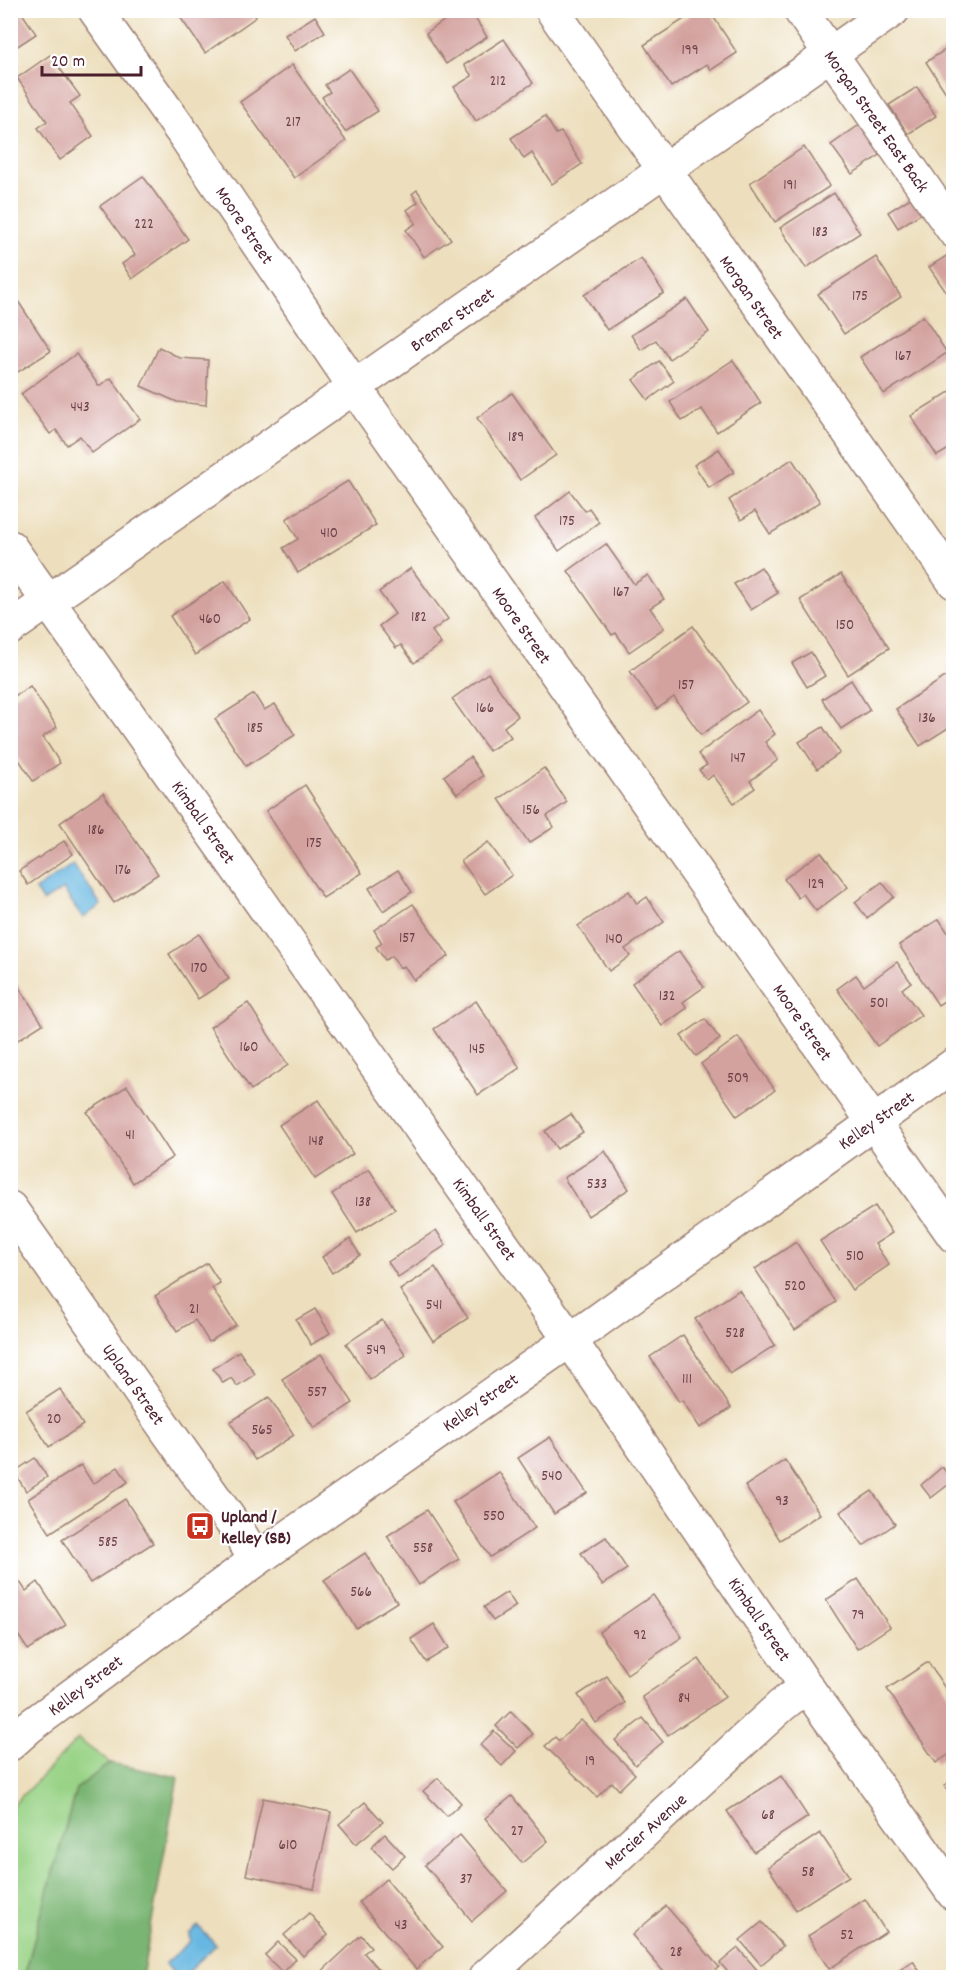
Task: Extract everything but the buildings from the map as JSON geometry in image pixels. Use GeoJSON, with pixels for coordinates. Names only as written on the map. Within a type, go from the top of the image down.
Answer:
{"type":"FeatureCollection","features":[{"type":"Feature","properties":{"kind":"street","name":"Moore Street"},"geometry":{"type":"LineString","coordinates":[[95,10],[185,136],[355,388],[954,1236]]}},
{"type":"Feature","properties":{"kind":"street","name":"Morgan Street"},"geometry":{"type":"LineString","coordinates":[[552,10],[954,582]]}},
{"type":"Feature","properties":{"kind":"street","name":"Morgan Street East Back"},"geometry":{"type":"LineString","coordinates":[[800,10],[954,231]]}},
{"type":"Feature","properties":{"kind":"street","name":"Bremer Street"},"geometry":{"type":"LineString","coordinates":[[10,628],[893,10]]}},
{"type":"Feature","properties":{"kind":"street","name":"Kimball Street"},"geometry":{"type":"LineString","coordinates":[[10,547],[570,1340],[806,1686],[954,1894]]}},
{"type":"Feature","properties":{"kind":"street","name":"Kelley Street"},"geometry":{"type":"LineString","coordinates":[[10,1744],[29,1726],[256,1560],[570,1340],[954,1065]]}},
{"type":"Feature","properties":{"kind":"street","name":"Upland Street"},"geometry":{"type":"LineString","coordinates":[[10,1208],[256,1560]]}},
{"type":"Feature","properties":{"kind":"street","name":"Mercier Avenue"},"geometry":{"type":"LineString","coordinates":[[485,1977],[781,1706],[806,1686]]}},
{"type":"Feature","properties":{"kind":"green space"},"geometry":{"type":"Polygon","coordinates":[[[78,1739],[110,1763],[76,1789],[24,1977],[11,1978],[11,1807],[78,1739]]]}},
{"type":"Feature","properties":{"kind":"green space"},"geometry":{"type":"Polygon","coordinates":[[[110,1763],[178,1777],[142,1977],[24,1977],[76,1789],[110,1763]]]}},
{"type":"Feature","properties":{"kind":"water"},"geometry":{"type":"Polygon","coordinates":[[[73,864],[101,905],[83,918],[63,889],[43,902],[35,890],[73,864]]]}},
{"type":"Feature","properties":{"kind":"water"},"geometry":{"type":"Polygon","coordinates":[[[198,1926],[216,1945],[182,1977],[178,1977],[165,1964],[190,1941],[189,1934],[198,1926]]]}},
{"type":"Feature","properties":{"kind":"place","name":"Upland / Kelley (SB)"},"geometry":{"type":"Point","coordinates":[200,1526]}}]}
